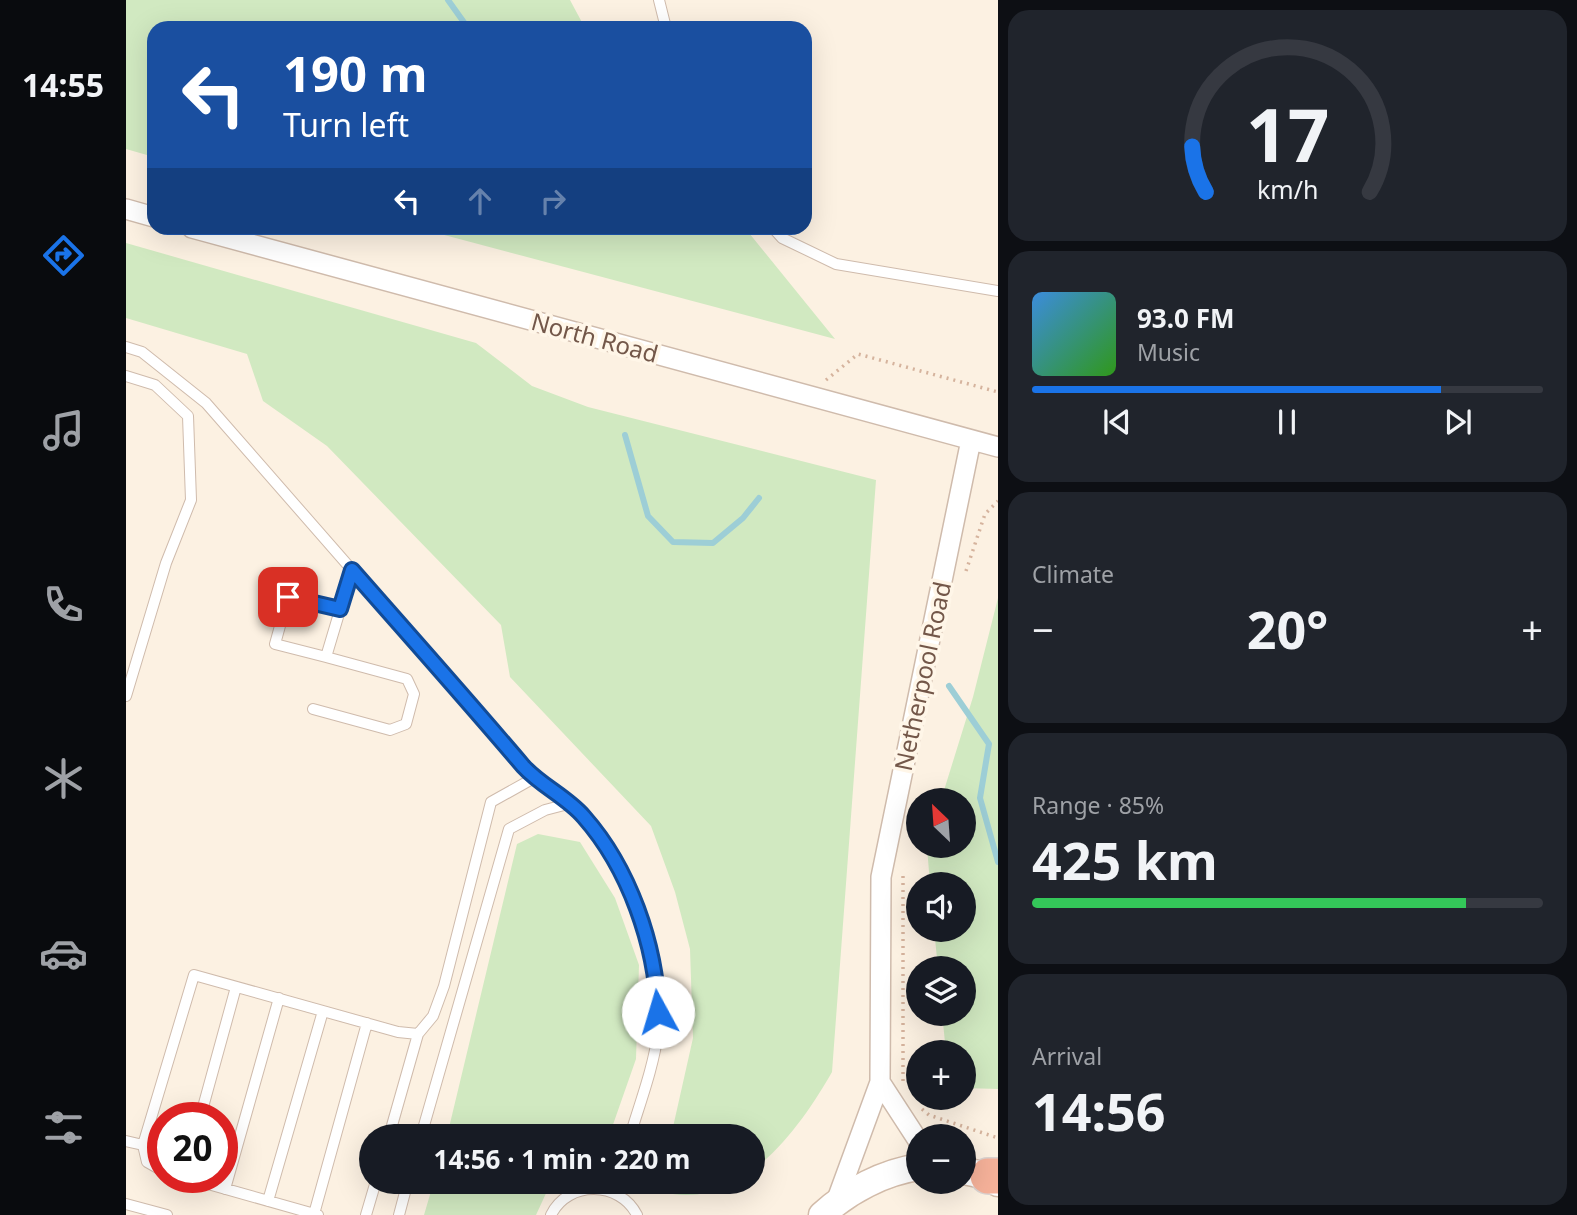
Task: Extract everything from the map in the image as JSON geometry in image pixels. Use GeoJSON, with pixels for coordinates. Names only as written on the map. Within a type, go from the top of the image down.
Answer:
{"type":"FeatureCollection","features":[{"type":"Feature","properties":{"kind":"main road"},"geometry":{"type":"LineString","coordinates":[[829,1208],[869,1183],[906,1169]]}},
{"type":"Feature","properties":{"kind":"street"},"geometry":{"type":"LineString","coordinates":[[126,209],[147,215]]}},
{"type":"Feature","properties":{"kind":"street","name":"North Road"},"geometry":{"type":"LineString","coordinates":[[218,235],[998,447]]}},
{"type":"Feature","properties":{"kind":"street","name":"Netherpool Road"},"geometry":{"type":"LineString","coordinates":[[829,1208],[880,1082],[881,877],[971,440]]}},
{"type":"Feature","properties":{"kind":"street"},"geometry":{"type":"LineString","coordinates":[[880,1082],[907,1124]]}},
{"type":"Feature","properties":{"kind":"lane"},"geometry":{"type":"LineString","coordinates":[[659,0],[664,21]]}},
{"type":"Feature","properties":{"kind":"lane"},"geometry":{"type":"LineString","coordinates":[[779,235],[836,264],[998,291]]}},
{"type":"Feature","properties":{"kind":"lane"},"geometry":{"type":"LineString","coordinates":[[126,347],[142,352],[206,403],[534,778],[583,815],[612,853],[631,896],[655,980],[659,1032],[633,1124]]}},
{"type":"Feature","properties":{"kind":"lane"},"geometry":{"type":"LineString","coordinates":[[126,376],[155,385],[188,416],[191,500],[166,563],[126,696]]}},
{"type":"Feature","properties":{"kind":"lane"},"geometry":{"type":"LineString","coordinates":[[326,657],[352,570]]}},
{"type":"Feature","properties":{"kind":"lane"},"geometry":{"type":"LineString","coordinates":[[313,709],[390,730],[406,724],[414,694],[407,679],[275,644],[288,597],[340,609]]}},
{"type":"Feature","properties":{"kind":"lane"},"geometry":{"type":"LineString","coordinates":[[392,1124],[418,1034],[433,1016],[444,986],[491,802],[534,778]]}},
{"type":"Feature","properties":{"kind":"lane"},"geometry":{"type":"LineString","coordinates":[[424,1124],[509,829],[545,810],[569,804]]}},
{"type":"Feature","properties":{"kind":"lane"},"geometry":{"type":"LineString","coordinates":[[147,1162],[143,1145],[194,975],[367,1023],[418,1034]]}},
{"type":"Feature","properties":{"kind":"lane"},"geometry":{"type":"LineString","coordinates":[[204,1102],[236,987]]}},
{"type":"Feature","properties":{"kind":"lane"},"geometry":{"type":"LineString","coordinates":[[238,1143],[279,998]]}},
{"type":"Feature","properties":{"kind":"lane"},"geometry":{"type":"LineString","coordinates":[[268,1201],[323,1011]]}},
{"type":"Feature","properties":{"kind":"lane"},"geometry":{"type":"LineString","coordinates":[[238,1193],[316,1214],[367,1023]]}},
{"type":"Feature","properties":{"kind":"lane"},"geometry":{"type":"LineString","coordinates":[[127,1144],[143,1145]]}},
{"type":"Feature","properties":{"kind":"lane"},"geometry":{"type":"LineString","coordinates":[[366,1215],[372,1194]]}},
{"type":"Feature","properties":{"kind":"lane"},"geometry":{"type":"LineString","coordinates":[[399,1215],[405,1194]]}},
{"type":"Feature","properties":{"kind":"lane"},"geometry":{"type":"LineString","coordinates":[[551,1215],[565,1198],[574,1194]]}},
{"type":"Feature","properties":{"kind":"lane"},"geometry":{"type":"LineString","coordinates":[[620,1194],[637,1215]]}},
{"type":"Feature","properties":{"kind":"lane"},"geometry":{"type":"LineString","coordinates":[[126,1204],[167,1215]]}},
{"type":"Feature","properties":{"kind":"path"},"geometry":{"type":"LineString","coordinates":[[808,395],[858,354],[998,392]]}},
{"type":"Feature","properties":{"kind":"path"},"geometry":{"type":"LineString","coordinates":[[963,579],[985,514],[998,501]]}},
{"type":"Feature","properties":{"kind":"path"},"geometry":{"type":"LineString","coordinates":[[903,1092],[905,866]]}},
{"type":"Feature","properties":{"kind":"path"},"geometry":{"type":"LineString","coordinates":[[923,1110],[929,1115],[998,1138]]}},
{"type":"Feature","properties":{"kind":"green space"},"geometry":{"type":"Polygon","coordinates":[[[126,0],[570,0],[581,21],[147,21],[147,155],[126,149],[126,0]]]}},
{"type":"Feature","properties":{"kind":"green space"},"geometry":{"type":"Polygon","coordinates":[[[444,235],[751,235],[835,339],[444,235]]]}},
{"type":"Feature","properties":{"kind":"green space"},"geometry":{"type":"Polygon","coordinates":[[[126,243],[476,343],[532,386],[588,407],[876,480],[832,1072],[803,1118],[765,1161],[765,1124],[674,1124],[693,1038],[690,949],[675,892],[651,826],[510,677],[501,625],[327,446],[263,401],[247,354],[126,318],[126,243]]]}},
{"type":"Feature","properties":{"kind":"green space"},"geometry":{"type":"Polygon","coordinates":[[[998,598],[998,1089],[976,1088],[976,1040],[945,1040],[943,1026],[976,1026],[976,956],[937,956],[935,942],[976,942],[976,872],[929,872],[928,858],[976,858],[976,788],[945,788],[973,697],[998,598]]]}},
{"type":"Feature","properties":{"kind":"green space"},"geometry":{"type":"Polygon","coordinates":[[[538,834],[580,842],[615,898],[639,965],[636,1059],[613,1124],[450,1124],[517,844],[538,834]]]}},
{"type":"Feature","properties":{"kind":"green space"},"geometry":{"type":"Polygon","coordinates":[[[430,1194],[546,1194],[536,1215],[424,1215],[430,1194]]]}},
{"type":"Feature","properties":{"kind":"waterway"},"geometry":{"type":"LineString","coordinates":[[448,0],[463,21]]}},
{"type":"Feature","properties":{"kind":"waterway"},"geometry":{"type":"LineString","coordinates":[[625,435],[648,516],[673,542],[713,543],[743,518],[759,498]]}},
{"type":"Feature","properties":{"kind":"waterway"},"geometry":{"type":"LineString","coordinates":[[949,686],[989,744],[980,798],[998,862]]}},
{"type":"Feature","properties":{"kind":"route"},"geometry":{"type":"LineString","coordinates":[[288,597],[340,609],[352,570],[534,778],[583,815],[612,853],[631,896],[650,953],[658,1012]]}}]}
